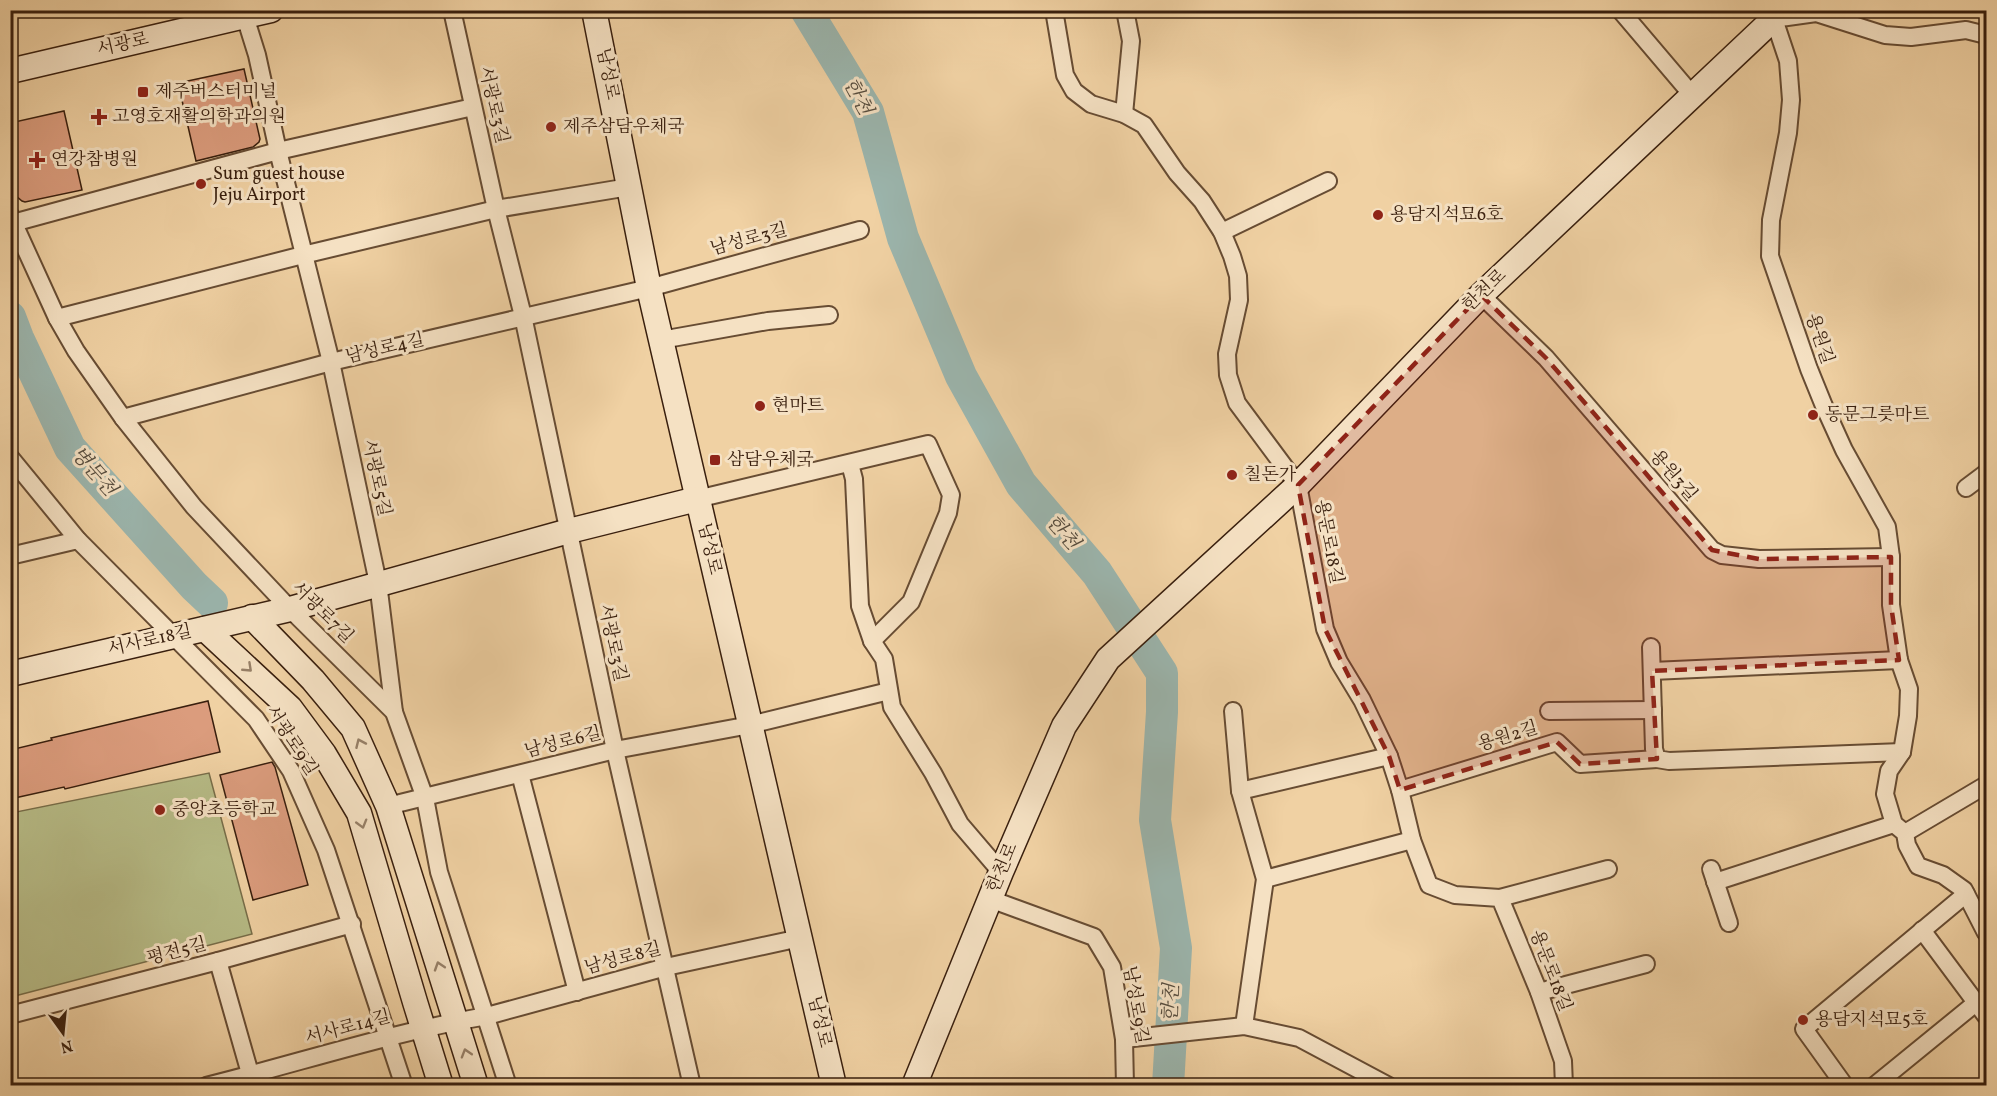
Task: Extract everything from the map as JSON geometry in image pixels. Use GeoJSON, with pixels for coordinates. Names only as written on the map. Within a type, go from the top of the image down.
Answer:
{"type":"FeatureCollection","features":[{"type":"Feature","properties":{"kind":"street","name":"서광로"},"geometry":{"type":"LineString","coordinates":[[10,71],[244,14],[271,10]]}},
{"type":"Feature","properties":{"kind":"street","name":"서광로3길"},"geometry":{"type":"LineString","coordinates":[[452,10],[496,209],[523,316],[615,750],[692,1086]]}},
{"type":"Feature","properties":{"kind":"street","name":"남성로"},"geometry":{"type":"LineString","coordinates":[[594,10],[649,288],[834,1086]]}},
{"type":"Feature","properties":{"kind":"street","name":"용문로18길"},"geometry":{"type":"LineString","coordinates":[[1054,10],[1065,75],[1074,91],[1091,104],[1124,114],[1144,125],[1177,173],[1202,201],[1222,232],[1238,276],[1239,300],[1227,354],[1228,375],[1237,403],[1298,485],[1325,629],[1339,663],[1362,700],[1389,756],[1412,840],[1429,885],[1455,895],[1500,898],[1539,992],[1563,1061],[1564,1086]]}},
{"type":"Feature","properties":{"kind":"street"},"geometry":{"type":"LineString","coordinates":[[1124,114],[1131,42],[1125,10]]}},
{"type":"Feature","properties":{"kind":"street"},"geometry":{"type":"LineString","coordinates":[[1620,10],[1693,96]]}},
{"type":"Feature","properties":{"kind":"street"},"geometry":{"type":"LineString","coordinates":[[1772,13],[1816,13],[1885,35],[1911,37],[1966,30],[1986,35]]}},
{"type":"Feature","properties":{"kind":"street","name":"한천로"},"geometry":{"type":"LineString","coordinates":[[914,1086],[1001,872],[1064,726],[1108,658],[1298,485],[1480,295],[1693,96],[1772,13]]}},
{"type":"Feature","properties":{"kind":"street","name":"용원길"},"geometry":{"type":"LineString","coordinates":[[1772,13],[1788,61],[1791,100],[1788,133],[1772,219],[1770,256],[1824,406],[1844,450],[1887,526],[1891,557],[1891,605],[1899,660],[1909,689],[1908,716],[1902,752],[1890,771],[1885,794],[1899,829],[1918,866],[1943,875],[1964,890],[1985,928]]}},
{"type":"Feature","properties":{"kind":"street","name":"서광로5길"},"geometry":{"type":"LineString","coordinates":[[244,14],[257,55],[303,255],[332,362],[378,583],[394,712]]}},
{"type":"Feature","properties":{"kind":"street"},"geometry":{"type":"LineString","coordinates":[[12,219],[278,151],[474,107]]}},
{"type":"Feature","properties":{"kind":"street"},"geometry":{"type":"LineString","coordinates":[[1222,232],[1328,181]]}},
{"type":"Feature","properties":{"kind":"street"},"geometry":{"type":"LineString","coordinates":[[57,318],[303,255],[496,209],[629,187]]}},
{"type":"Feature","properties":{"kind":"street","name":"서광로7길"},"geometry":{"type":"LineString","coordinates":[[12,219],[57,318],[76,351],[123,418],[194,507],[290,609],[394,712],[425,798],[440,872],[508,1086]]}},
{"type":"Feature","properties":{"kind":"street","name":"남성로3길"},"geometry":{"type":"LineString","coordinates":[[649,288],[860,230]]}},
{"type":"Feature","properties":{"kind":"street","name":"남성로4길"},"geometry":{"type":"LineString","coordinates":[[123,418],[332,362],[649,288]]}},
{"type":"Feature","properties":{"kind":"street","name":"용원3길"},"geometry":{"type":"LineString","coordinates":[[1480,295],[1546,358],[1712,550],[1722,555],[1759,560],[1891,557]]}},
{"type":"Feature","properties":{"kind":"street"},"geometry":{"type":"LineString","coordinates":[[661,340],[768,321],[828,315]]}},
{"type":"Feature","properties":{"kind":"street"},"geometry":{"type":"LineString","coordinates":[[290,609],[569,531],[928,444],[951,495],[948,513],[911,602],[872,641]]}},
{"type":"Feature","properties":{"kind":"street","name":"서광로9길"},"geometry":{"type":"LineString","coordinates":[[10,457],[78,540],[256,719],[291,771],[326,850],[404,1086]]}},
{"type":"Feature","properties":{"kind":"street"},"geometry":{"type":"LineString","coordinates":[[850,464],[854,479],[860,606],[872,641],[884,658],[892,707],[933,773],[960,824],[1001,872]]}},
{"type":"Feature","properties":{"kind":"street"},"geometry":{"type":"LineString","coordinates":[[1966,488],[1986,473]]}},
{"type":"Feature","properties":{"kind":"street"},"geometry":{"type":"LineString","coordinates":[[10,556],[78,540]]}},
{"type":"Feature","properties":{"kind":"street","name":"서사로18길"},"geometry":{"type":"LineString","coordinates":[[10,674],[290,609]]}},
{"type":"Feature","properties":{"kind":"street"},"geometry":{"type":"LineString","coordinates":[[252,617],[313,680],[353,728],[388,806],[476,1086]]}},
{"type":"Feature","properties":{"kind":"street"},"geometry":{"type":"LineString","coordinates":[[205,629],[290,708],[324,754],[359,813],[441,1086]]}},
{"type":"Feature","properties":{"kind":"street"},"geometry":{"type":"LineString","coordinates":[[1652,646],[1654,749],[1657,759]]}},
{"type":"Feature","properties":{"kind":"street"},"geometry":{"type":"LineString","coordinates":[[1652,671],[1899,660]]}},
{"type":"Feature","properties":{"kind":"street","name":"남성로6길"},"geometry":{"type":"LineString","coordinates":[[388,806],[615,750],[750,725],[889,691]]}},
{"type":"Feature","properties":{"kind":"street"},"geometry":{"type":"LineString","coordinates":[[1549,711],[1653,710]]}},
{"type":"Feature","properties":{"kind":"street"},"geometry":{"type":"LineString","coordinates":[[1233,711],[1239,791],[1265,879],[1244,1026]]}},
{"type":"Feature","properties":{"kind":"street","name":"용원2길"},"geometry":{"type":"LineString","coordinates":[[1400,790],[1557,742],[1580,764],[1657,759],[1669,761],[1902,752]]}},
{"type":"Feature","properties":{"kind":"street"},"geometry":{"type":"LineString","coordinates":[[1239,791],[1389,756]]}},
{"type":"Feature","properties":{"kind":"street"},"geometry":{"type":"LineString","coordinates":[[520,774],[577,992]]}},
{"type":"Feature","properties":{"kind":"street"},"geometry":{"type":"LineString","coordinates":[[1729,923],[1713,876],[1899,829],[1986,785]]}},
{"type":"Feature","properties":{"kind":"street"},"geometry":{"type":"LineString","coordinates":[[1265,879],[1412,840]]}},
{"type":"Feature","properties":{"kind":"street"},"geometry":{"type":"LineString","coordinates":[[1500,898],[1608,869]]}},
{"type":"Feature","properties":{"kind":"street"},"geometry":{"type":"LineString","coordinates":[[1845,1086],[1804,1029],[1966,894]]}},
{"type":"Feature","properties":{"kind":"street","name":"남성로9길"},"geometry":{"type":"LineString","coordinates":[[990,899],[1094,937],[1112,967],[1124,1039],[1125,1086]]}},
{"type":"Feature","properties":{"kind":"street","name":"평전5길"},"geometry":{"type":"LineString","coordinates":[[10,1015],[352,924]]}},
{"type":"Feature","properties":{"kind":"street"},"geometry":{"type":"LineString","coordinates":[[1874,1086],[1982,1009],[1922,930]]}},
{"type":"Feature","properties":{"kind":"street","name":"남성로8길"},"geometry":{"type":"LineString","coordinates":[[457,1021],[487,1017],[666,967],[800,938]]}},
{"type":"Feature","properties":{"kind":"street"},"geometry":{"type":"LineString","coordinates":[[218,961],[252,1080]]}},
{"type":"Feature","properties":{"kind":"street"},"geometry":{"type":"LineString","coordinates":[[1539,992],[1646,964]]}},
{"type":"Feature","properties":{"kind":"street","name":"서사로14길"},"geometry":{"type":"LineString","coordinates":[[206,1086],[252,1080],[388,1037],[457,1021]]}},
{"type":"Feature","properties":{"kind":"street"},"geometry":{"type":"LineString","coordinates":[[1124,1039],[1244,1026],[1299,1038],[1389,1086]]}},
{"type":"Feature","properties":{"kind":"highlighted area"},"geometry":{"type":"Polygon","coordinates":[[[1481,295],[1546,358],[1712,550],[1759,559],[1891,557],[1891,605],[1899,660],[1652,671],[1657,759],[1580,764],[1557,742],[1400,790],[1389,756],[1325,629],[1298,485],[1481,295]]]}},
{"type":"Feature","properties":{"kind":"green space"},"geometry":{"type":"Polygon","coordinates":[[[209,773],[252,934],[11,997],[11,813],[209,773]]]}},
{"type":"Feature","properties":{"kind":"building"},"geometry":{"type":"Polygon","coordinates":[[[244,69],[259,142],[253,147],[196,161],[178,83],[244,69]]]}},
{"type":"Feature","properties":{"kind":"building"},"geometry":{"type":"Polygon","coordinates":[[[64,111],[82,190],[22,201],[15,195],[10,183],[10,123],[64,111]]]}},
{"type":"Feature","properties":{"kind":"building"},"geometry":{"type":"Polygon","coordinates":[[[208,701],[220,752],[65,789],[64,787],[10,799],[10,750],[208,701]]]}},
{"type":"Feature","properties":{"kind":"building"},"geometry":{"type":"Polygon","coordinates":[[[272,762],[308,885],[253,900],[220,775],[272,762]]]}},
{"type":"Feature","properties":{"kind":"waterway","name":"한천"},"geometry":{"type":"LineString","coordinates":[[806,10],[868,112],[903,238],[961,376],[1021,484],[1097,573],[1162,673],[1162,712],[1155,820],[1176,948],[1168,1086]]}},
{"type":"Feature","properties":{"kind":"waterway","name":"병문천"},"geometry":{"type":"LineString","coordinates":[[10,317],[70,448],[212,603]]}},
{"type":"Feature","properties":{"kind":"place","name":"제주버스터미널"},"geometry":{"type":"Point","coordinates":[143,92]}},
{"type":"Feature","properties":{"kind":"place","name":"고영호재활의학과의원"},"geometry":{"type":"Point","coordinates":[99,117]}},
{"type":"Feature","properties":{"kind":"place","name":"제주삼담우체국"},"geometry":{"type":"Point","coordinates":[551,127]}},
{"type":"Feature","properties":{"kind":"place","name":"연강참병원"},"geometry":{"type":"Point","coordinates":[37,160]}},
{"type":"Feature","properties":{"kind":"place","name":"Sum guest house Jeju Airport"},"geometry":{"type":"Point","coordinates":[201,184]}},
{"type":"Feature","properties":{"kind":"place","name":"용담지석묘6호"},"geometry":{"type":"Point","coordinates":[1378,215]}},
{"type":"Feature","properties":{"kind":"place","name":"현마트"},"geometry":{"type":"Point","coordinates":[760,406]}},
{"type":"Feature","properties":{"kind":"place","name":"동문그릇마트"},"geometry":{"type":"Point","coordinates":[1813,415]}},
{"type":"Feature","properties":{"kind":"place","name":"삼담우체국"},"geometry":{"type":"Point","coordinates":[715,460]}},
{"type":"Feature","properties":{"kind":"place","name":"칠돈가"},"geometry":{"type":"Point","coordinates":[1232,475]}},
{"type":"Feature","properties":{"kind":"place","name":"중앙초등학교"},"geometry":{"type":"Point","coordinates":[160,810]}},
{"type":"Feature","properties":{"kind":"place","name":"용담지석묘5호"},"geometry":{"type":"Point","coordinates":[1803,1020]}}]}
